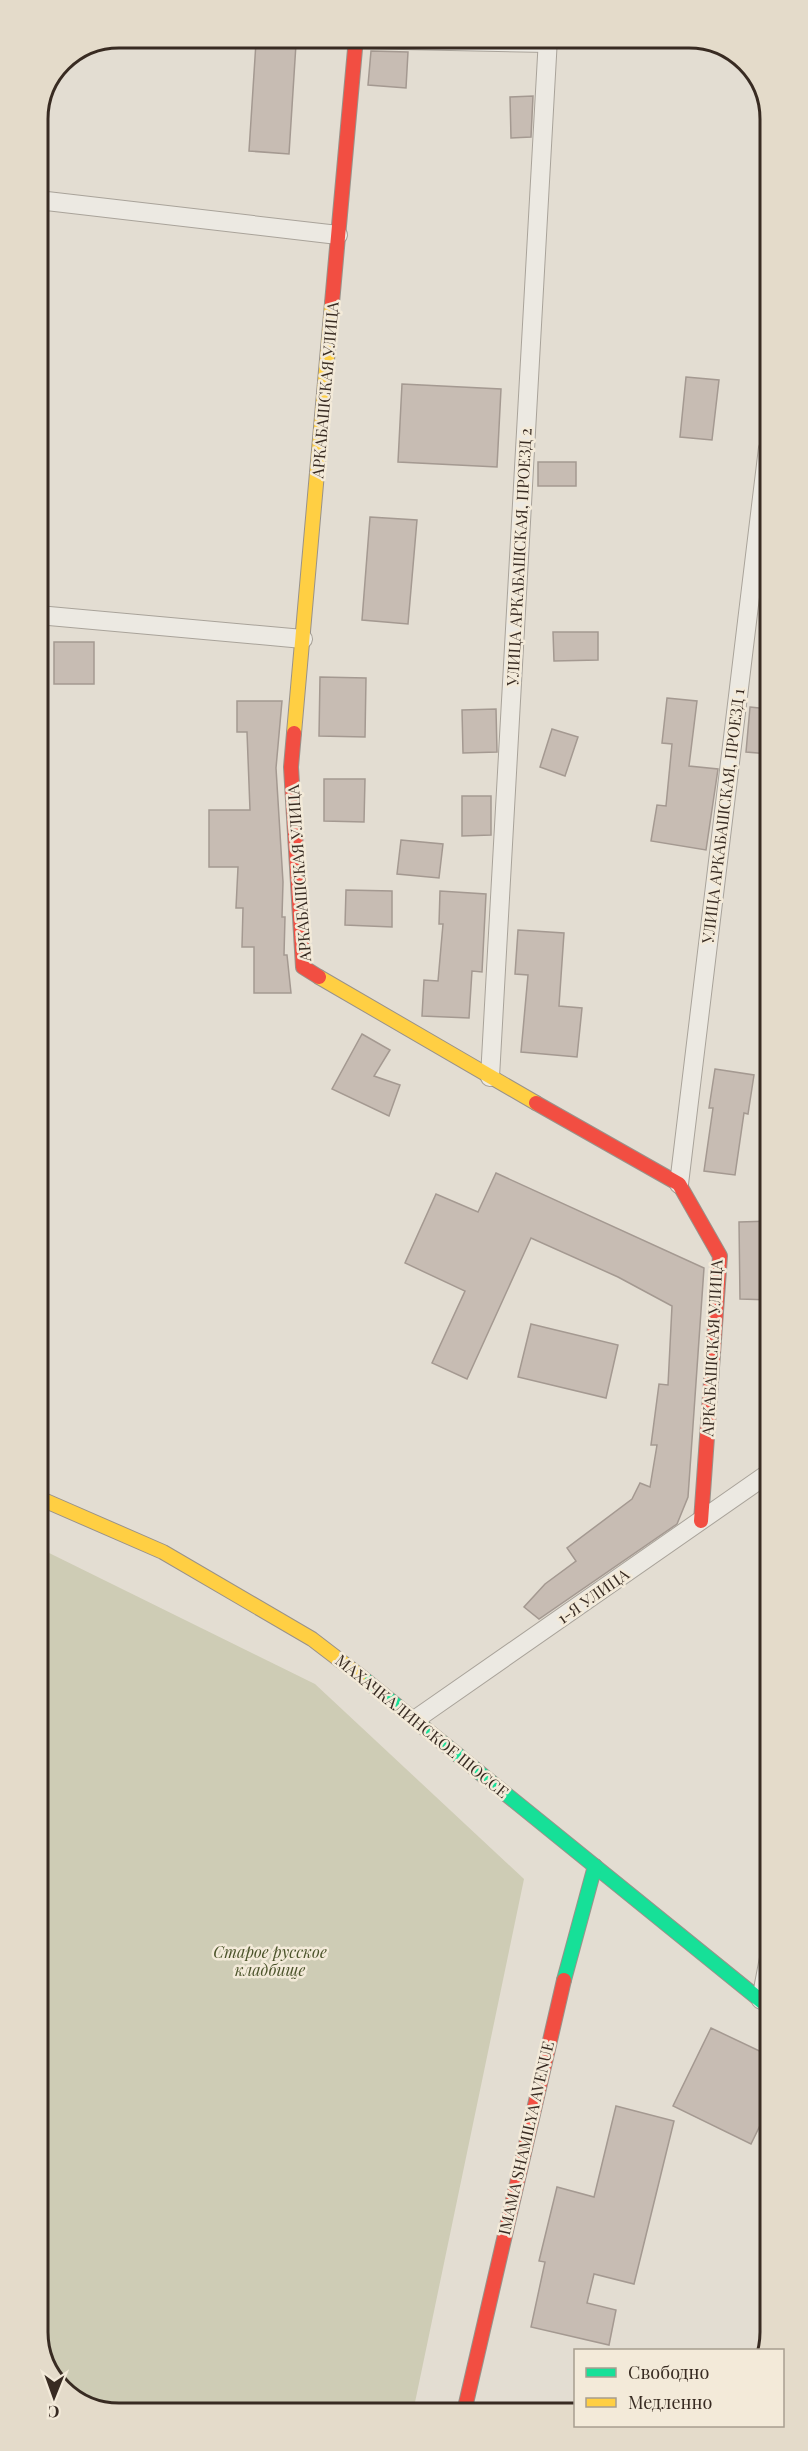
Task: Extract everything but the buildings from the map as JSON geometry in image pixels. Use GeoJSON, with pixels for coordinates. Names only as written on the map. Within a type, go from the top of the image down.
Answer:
{"type":"FeatureCollection","features":[{"type":"Feature","properties":{"kind":"main road","name":"АРКАБАШСКАЯ УЛИЦА"},"geometry":{"type":"LineString","coordinates":[[355,48],[291,767],[303,967],[679,1184],[720,1256],[701,1521]]}},
{"type":"Feature","properties":{"kind":"main road","name":"МАХАЧКАЛИНСКОЕ ШОССЕ"},"geometry":{"type":"LineString","coordinates":[[48,1502],[163,1552],[312,1639],[416,1719],[760,2000]]}},
{"type":"Feature","properties":{"kind":"main road","name":"IMAMA SHAMILYA AVENUE"},"geometry":{"type":"LineString","coordinates":[[466,2403],[550,2032],[594,1866]]}},
{"type":"Feature","properties":{"kind":"street","name":"УЛИЦА АРКАБАШСКАЯ, ПРОЕЗД 2"},"geometry":{"type":"LineString","coordinates":[[490,1077],[548,48]]}},
{"type":"Feature","properties":{"kind":"street"},"geometry":{"type":"LineString","coordinates":[[48,201],[338,235]]}},
{"type":"Feature","properties":{"kind":"street","name":"УЛИЦА АРКАБАШСКАЯ, ПРОЕЗД 1"},"geometry":{"type":"LineString","coordinates":[[679,1184],[760,514]]}},
{"type":"Feature","properties":{"kind":"street"},"geometry":{"type":"LineString","coordinates":[[48,616],[303,639]]}},
{"type":"Feature","properties":{"kind":"street","name":"1-Я УЛИЦА"},"geometry":{"type":"LineString","coordinates":[[416,1719],[760,1480]]}},
{"type":"Feature","properties":{"kind":"green space","name":"Старое русское кладбище"},"geometry":{"type":"Polygon","coordinates":[[[48,1552],[315,1684],[524,1879],[415,2403],[115,2403],[101,2401],[84,2393],[84,2367],[58,2367],[50,2350],[48,2332],[48,1552]]]}},
{"type":"Feature","properties":{"kind":"traffic: fast"},"geometry":{"type":"LineString","coordinates":[[359,1675],[760,2000]]}},
{"type":"Feature","properties":{"kind":"traffic: fast"},"geometry":{"type":"LineString","coordinates":[[564,1980],[595,1866]]}},
{"type":"Feature","properties":{"kind":"traffic: slow"},"geometry":{"type":"LineString","coordinates":[[294,733],[332,303]]}},
{"type":"Feature","properties":{"kind":"traffic: slow"},"geometry":{"type":"LineString","coordinates":[[319,977],[536,1103]]}},
{"type":"Feature","properties":{"kind":"traffic: slow"},"geometry":{"type":"LineString","coordinates":[[48,1502],[163,1552],[312,1639],[359,1675]]}},
{"type":"Feature","properties":{"kind":"traffic: jam"},"geometry":{"type":"LineString","coordinates":[[332,303],[355,48]]}},
{"type":"Feature","properties":{"kind":"traffic: jam"},"geometry":{"type":"LineString","coordinates":[[294,733],[291,767],[303,967],[319,977]]}},
{"type":"Feature","properties":{"kind":"traffic: jam"},"geometry":{"type":"LineString","coordinates":[[536,1103],[679,1184],[720,1256],[701,1521]]}},
{"type":"Feature","properties":{"kind":"traffic: jam"},"geometry":{"type":"LineString","coordinates":[[466,2403],[564,1980]]}}]}
